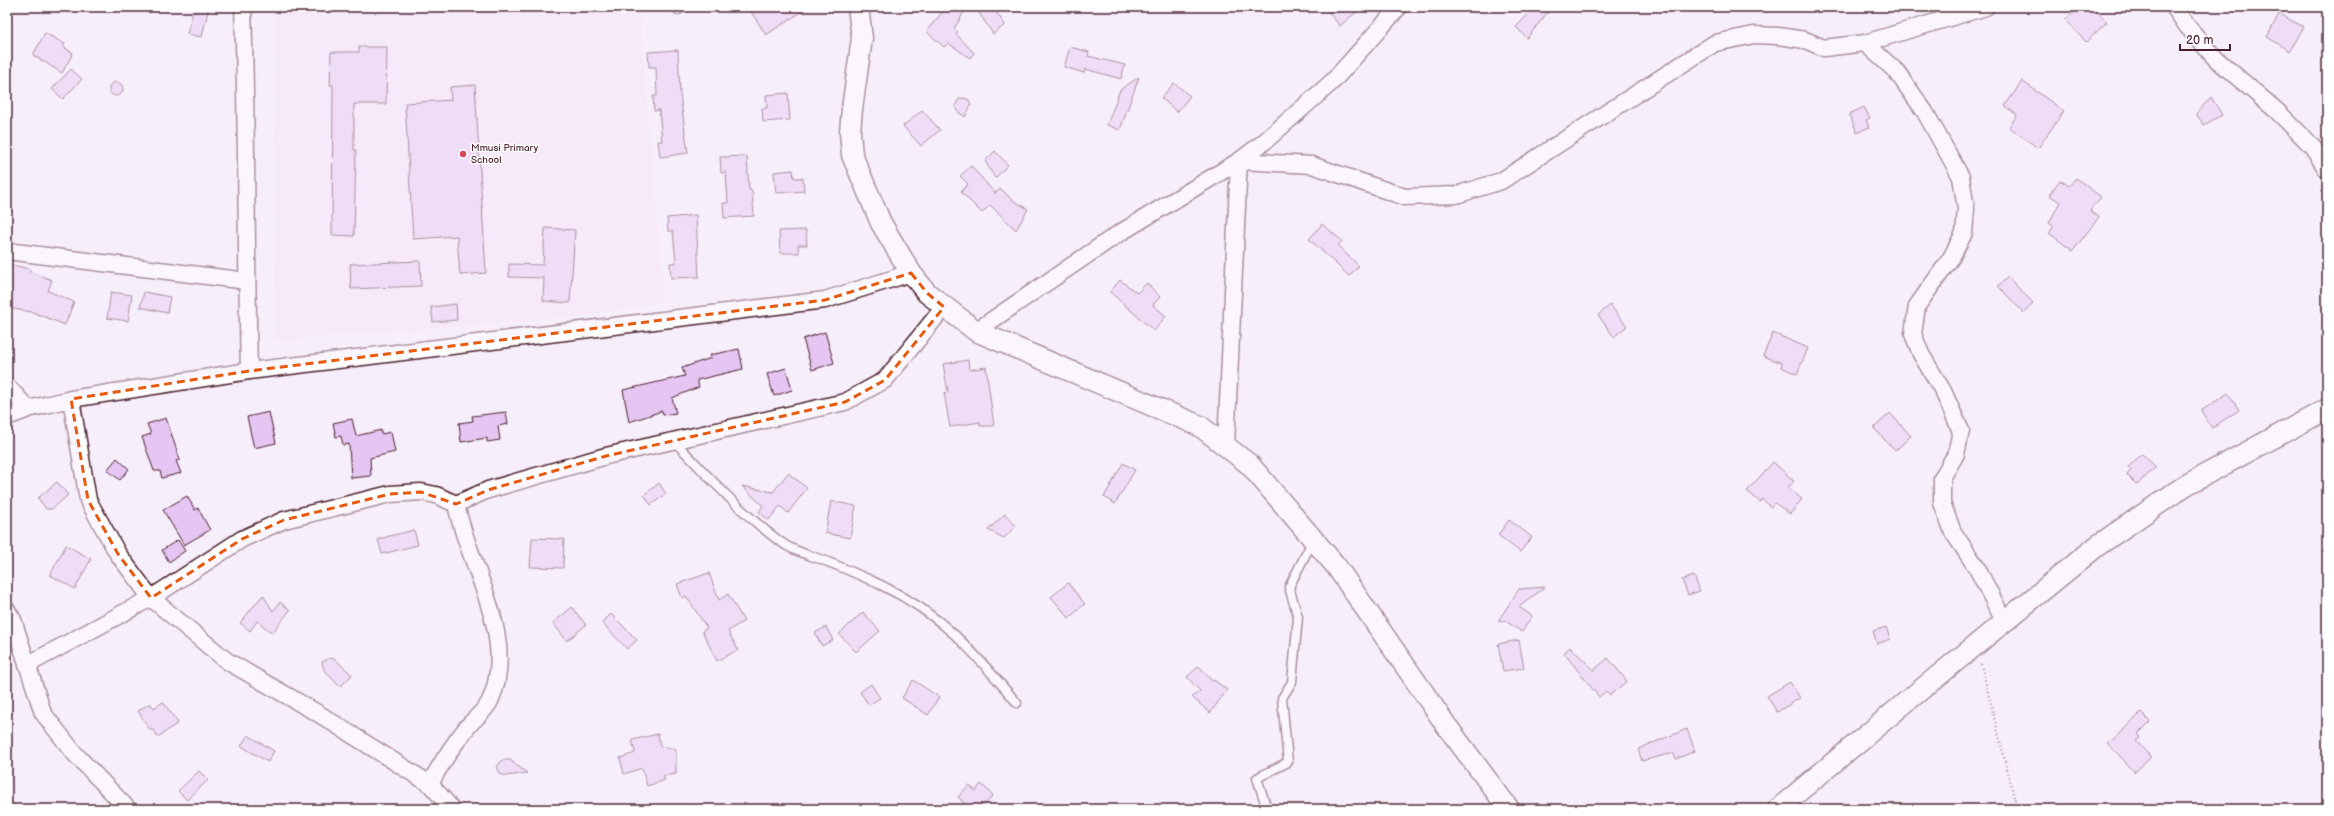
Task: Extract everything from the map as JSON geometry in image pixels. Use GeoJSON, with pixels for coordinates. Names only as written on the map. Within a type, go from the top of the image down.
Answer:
{"type":"FeatureCollection","features":[{"type":"Feature","properties":{"kind":"street"},"geometry":{"type":"LineString","coordinates":[[243,7],[247,130],[247,281],[249,371]]}},
{"type":"Feature","properties":{"kind":"street"},"geometry":{"type":"LineString","coordinates":[[858,7],[862,38],[850,132],[852,155],[881,223],[911,273],[927,294],[976,331],[1200,426],[1250,465],[1336,566],[1446,725],[1509,809]]}},
{"type":"Feature","properties":{"kind":"street"},"geometry":{"type":"LineString","coordinates":[[976,331],[1115,236],[1239,162],[1333,81],[1399,7]]}},
{"type":"Feature","properties":{"kind":"street"},"geometry":{"type":"LineString","coordinates":[[1239,162],[1312,165],[1405,197],[1456,195],[1501,181],[1715,43],[1754,35],[1778,36],[1805,40],[1824,48],[1865,43],[1986,7]]}},
{"type":"Feature","properties":{"kind":"street"},"geometry":{"type":"LineString","coordinates":[[2174,7],[2187,26],[2216,59],[2277,111],[2312,146],[2327,170]]}},
{"type":"Feature","properties":{"kind":"street"},"geometry":{"type":"LineString","coordinates":[[1865,43],[1902,78],[1925,112],[1961,177],[1966,209],[1964,233],[1951,258],[1917,306],[1913,334],[1921,354],[1943,392],[1961,431],[1956,454],[1942,478],[1942,503],[1953,532],[1977,568],[2004,622]]}},
{"type":"Feature","properties":{"kind":"street"},"geometry":{"type":"LineString","coordinates":[[1226,446],[1239,162]]}},
{"type":"Feature","properties":{"kind":"street"},"geometry":{"type":"LineString","coordinates":[[7,251],[247,281]]}},
{"type":"Feature","properties":{"kind":"street"},"geometry":{"type":"LineString","coordinates":[[7,417],[28,408],[71,399],[249,371],[825,300],[911,273]]}},
{"type":"Feature","properties":{"kind":"street"},"geometry":{"type":"LineString","coordinates":[[27,665],[151,598],[242,539],[284,520],[390,494],[421,492],[456,504],[488,490],[521,479],[606,456],[675,442],[845,402],[885,380],[944,307]]}},
{"type":"Feature","properties":{"kind":"street"},"geometry":{"type":"LineString","coordinates":[[7,386],[28,408]]}},
{"type":"Feature","properties":{"kind":"street"},"geometry":{"type":"LineString","coordinates":[[71,399],[88,500],[118,554],[151,598],[227,661],[319,714],[430,784],[452,809]]}},
{"type":"Feature","properties":{"kind":"street"},"geometry":{"type":"LineString","coordinates":[[1778,809],[1976,644],[2097,546],[2186,485],[2327,409]]}},
{"type":"Feature","properties":{"kind":"street"},"geometry":{"type":"LineString","coordinates":[[430,784],[444,756],[490,702],[499,673],[499,644],[489,607],[460,524],[456,504]]}},
{"type":"Feature","properties":{"kind":"street"},"geometry":{"type":"LineString","coordinates":[[7,610],[13,620],[43,713],[75,754],[128,809]]}},
{"type":"Feature","properties":{"kind":"lane"},"geometry":{"type":"LineString","coordinates":[[675,442],[743,511],[779,541],[801,554],[827,562],[882,585],[929,611],[967,645],[1017,703]]}},
{"type":"Feature","properties":{"kind":"lane"},"geometry":{"type":"LineString","coordinates":[[1268,809],[1257,778],[1288,762],[1282,698],[1292,682],[1298,617],[1289,587],[1313,540]]}},
{"type":"Feature","properties":{"kind":"path"},"geometry":{"type":"LineString","coordinates":[[1976,644],[2017,809]]}},
{"type":"Feature","properties":{"kind":"highlighted area"},"geometry":{"type":"Polygon","coordinates":[[[911,273],[927,293],[944,307],[885,380],[845,402],[606,456],[488,490],[456,504],[421,492],[390,494],[284,520],[242,539],[151,598],[118,554],[88,500],[71,399],[249,371],[825,300],[911,273]]]}},
{"type":"Feature","properties":{"kind":"shaded area","name":"Mmusi Primary School"},"geometry":{"type":"Polygon","coordinates":[[[275,7],[639,7],[664,301],[583,316],[275,341],[275,7]]]}},
{"type":"Feature","properties":{"kind":"building"},"geometry":{"type":"Polygon","coordinates":[[[194,7],[209,7],[202,37],[187,34],[194,7]]]}},
{"type":"Feature","properties":{"kind":"building"},"geometry":{"type":"Polygon","coordinates":[[[748,7],[809,7],[766,35],[748,7]]]}},
{"type":"Feature","properties":{"kind":"building"},"geometry":{"type":"Polygon","coordinates":[[[947,7],[967,7],[954,29],[958,32],[956,34],[974,53],[970,58],[948,43],[944,47],[926,31],[947,7]]]}},
{"type":"Feature","properties":{"kind":"building"},"geometry":{"type":"Polygon","coordinates":[[[975,7],[993,7],[1005,25],[993,34],[975,7]]]}},
{"type":"Feature","properties":{"kind":"building"},"geometry":{"type":"Polygon","coordinates":[[[1324,7],[1362,7],[1340,26],[1324,7]]]}},
{"type":"Feature","properties":{"kind":"building"},"geometry":{"type":"Polygon","coordinates":[[[1535,7],[1552,7],[1527,38],[1516,27],[1535,7]]]}},
{"type":"Feature","properties":{"kind":"building"},"geometry":{"type":"Polygon","coordinates":[[[2080,7],[2093,7],[2107,22],[2086,42],[2065,20],[2080,7]]]}},
{"type":"Feature","properties":{"kind":"building"},"geometry":{"type":"Polygon","coordinates":[[[2279,14],[2304,27],[2290,51],[2267,37],[2279,14]]]}},
{"type":"Feature","properties":{"kind":"building"},"geometry":{"type":"Polygon","coordinates":[[[45,33],[65,44],[63,47],[73,53],[62,73],[33,55],[45,33]]]}},
{"type":"Feature","properties":{"kind":"building"},"geometry":{"type":"Polygon","coordinates":[[[359,47],[387,47],[386,104],[354,104],[354,150],[356,150],[354,236],[332,235],[333,85],[330,85],[331,52],[359,52],[359,47]]]}},
{"type":"Feature","properties":{"kind":"building"},"geometry":{"type":"Polygon","coordinates":[[[1070,47],[1089,52],[1088,56],[1125,65],[1121,79],[1085,69],[1084,73],[1064,67],[1070,47]]]}},
{"type":"Feature","properties":{"kind":"building"},"geometry":{"type":"Polygon","coordinates":[[[678,50],[680,94],[688,153],[660,157],[658,141],[662,141],[659,110],[654,111],[653,96],[657,96],[656,67],[649,67],[648,52],[678,50]]]}},
{"type":"Feature","properties":{"kind":"building"},"geometry":{"type":"Polygon","coordinates":[[[71,69],[82,79],[63,99],[52,89],[71,69]]]}},
{"type":"Feature","properties":{"kind":"building"},"geometry":{"type":"Polygon","coordinates":[[[1139,77],[1120,130],[1107,125],[1120,90],[1139,77]]]}},
{"type":"Feature","properties":{"kind":"building"},"geometry":{"type":"Polygon","coordinates":[[[2022,81],[2064,111],[2038,148],[2009,127],[2017,115],[2005,106],[2022,81]]]}},
{"type":"Feature","properties":{"kind":"building"},"geometry":{"type":"Polygon","coordinates":[[[116,82],[121,84],[123,89],[121,94],[116,96],[111,94],[109,89],[111,84],[116,82]]]}},
{"type":"Feature","properties":{"kind":"building"},"geometry":{"type":"Polygon","coordinates":[[[1174,83],[1190,96],[1177,112],[1161,98],[1174,83]]]}},
{"type":"Feature","properties":{"kind":"building"},"geometry":{"type":"Polygon","coordinates":[[[475,85],[486,273],[460,275],[457,236],[413,239],[405,103],[451,100],[450,87],[475,85]]]}},
{"type":"Feature","properties":{"kind":"building"},"geometry":{"type":"Polygon","coordinates":[[[788,93],[790,120],[763,122],[762,108],[767,108],[766,95],[788,93]]]}},
{"type":"Feature","properties":{"kind":"building"},"geometry":{"type":"Polygon","coordinates":[[[2211,97],[2222,115],[2204,125],[2196,114],[2211,97]]]}},
{"type":"Feature","properties":{"kind":"building"},"geometry":{"type":"Polygon","coordinates":[[[964,98],[969,100],[971,105],[965,117],[957,111],[955,106],[959,99],[964,98]]]}},
{"type":"Feature","properties":{"kind":"building"},"geometry":{"type":"Polygon","coordinates":[[[1864,107],[1870,118],[1866,120],[1869,127],[1857,133],[1849,114],[1864,107]]]}},
{"type":"Feature","properties":{"kind":"building"},"geometry":{"type":"Polygon","coordinates":[[[922,110],[940,130],[921,146],[903,126],[922,110]]]}},
{"type":"Feature","properties":{"kind":"building"},"geometry":{"type":"Polygon","coordinates":[[[995,151],[1008,165],[995,178],[985,161],[995,151]]]}},
{"type":"Feature","properties":{"kind":"building"},"geometry":{"type":"Polygon","coordinates":[[[747,156],[749,190],[752,190],[754,216],[724,218],[723,203],[728,203],[726,172],[721,173],[720,157],[747,156]]]}},
{"type":"Feature","properties":{"kind":"building"},"geometry":{"type":"Polygon","coordinates":[[[971,166],[995,193],[1001,189],[1011,199],[1028,209],[1016,230],[990,205],[982,213],[961,192],[968,184],[960,176],[971,166]]]}},
{"type":"Feature","properties":{"kind":"building"},"geometry":{"type":"Polygon","coordinates":[[[793,170],[794,178],[803,178],[804,191],[776,193],[774,172],[793,170]]]}},
{"type":"Feature","properties":{"kind":"building"},"geometry":{"type":"Polygon","coordinates":[[[2076,178],[2101,197],[2090,211],[2099,217],[2073,251],[2049,233],[2054,226],[2049,223],[2060,202],[2049,195],[2060,180],[2069,186],[2076,178]]]}},
{"type":"Feature","properties":{"kind":"building"},"geometry":{"type":"Polygon","coordinates":[[[696,215],[699,277],[671,278],[670,263],[676,263],[673,231],[668,231],[667,218],[696,215]]]}},
{"type":"Feature","properties":{"kind":"building"},"geometry":{"type":"Polygon","coordinates":[[[1322,224],[1342,241],[1338,246],[1359,266],[1349,276],[1309,239],[1322,224]]]}},
{"type":"Feature","properties":{"kind":"building"},"geometry":{"type":"Polygon","coordinates":[[[545,228],[575,230],[570,303],[543,301],[544,278],[509,277],[509,264],[543,265],[545,228]]]}},
{"type":"Feature","properties":{"kind":"building"},"geometry":{"type":"Polygon","coordinates":[[[806,230],[807,245],[798,245],[799,253],[780,253],[779,231],[806,230]]]}},
{"type":"Feature","properties":{"kind":"building"},"geometry":{"type":"Polygon","coordinates":[[[420,261],[421,286],[351,289],[350,264],[420,261]]]}},
{"type":"Feature","properties":{"kind":"building"},"geometry":{"type":"Polygon","coordinates":[[[7,264],[30,269],[30,272],[52,280],[48,291],[74,302],[65,325],[32,312],[7,308],[7,264]]]}},
{"type":"Feature","properties":{"kind":"building"},"geometry":{"type":"Polygon","coordinates":[[[2008,277],[2033,303],[2024,313],[1998,286],[2008,277]]]}},
{"type":"Feature","properties":{"kind":"building"},"geometry":{"type":"Polygon","coordinates":[[[1120,280],[1137,293],[1147,283],[1160,297],[1153,305],[1166,316],[1154,331],[1110,292],[1120,280]]]}},
{"type":"Feature","properties":{"kind":"building"},"geometry":{"type":"Polygon","coordinates":[[[111,292],[132,295],[128,321],[107,318],[111,292]]]}},
{"type":"Feature","properties":{"kind":"building"},"geometry":{"type":"Polygon","coordinates":[[[144,292],[170,297],[167,313],[140,307],[144,292]]]}},
{"type":"Feature","properties":{"kind":"building"},"geometry":{"type":"Polygon","coordinates":[[[456,304],[457,320],[433,322],[431,307],[456,304]]]}},
{"type":"Feature","properties":{"kind":"building"},"geometry":{"type":"Polygon","coordinates":[[[1610,305],[1627,326],[1614,337],[1598,315],[1610,305]]]}},
{"type":"Feature","properties":{"kind":"building"},"geometry":{"type":"Polygon","coordinates":[[[825,332],[834,363],[812,370],[803,339],[825,332]]]}},
{"type":"Feature","properties":{"kind":"building"},"geometry":{"type":"Polygon","coordinates":[[[1773,333],[1808,348],[1797,374],[1781,367],[1782,363],[1763,356],[1773,333]]]}},
{"type":"Feature","properties":{"kind":"building"},"geometry":{"type":"Polygon","coordinates":[[[739,349],[743,369],[697,380],[699,387],[672,398],[676,413],[663,415],[662,411],[629,422],[623,390],[685,376],[682,368],[711,358],[710,355],[739,349]]]}},
{"type":"Feature","properties":{"kind":"building"},"geometry":{"type":"Polygon","coordinates":[[[968,360],[969,370],[986,367],[994,426],[980,426],[980,422],[950,427],[944,393],[948,392],[943,364],[968,360]]]}},
{"type":"Feature","properties":{"kind":"building"},"geometry":{"type":"Polygon","coordinates":[[[786,368],[792,390],[774,396],[767,374],[786,368]]]}},
{"type":"Feature","properties":{"kind":"building"},"geometry":{"type":"Polygon","coordinates":[[[2228,393],[2239,410],[2212,428],[2201,411],[2228,393]]]}},
{"type":"Feature","properties":{"kind":"building"},"geometry":{"type":"Polygon","coordinates":[[[269,412],[276,443],[254,448],[247,417],[269,412]]]}},
{"type":"Feature","properties":{"kind":"building"},"geometry":{"type":"Polygon","coordinates":[[[506,412],[508,424],[498,426],[500,440],[487,442],[487,438],[461,442],[459,423],[473,421],[472,416],[506,412]]]}},
{"type":"Feature","properties":{"kind":"building"},"geometry":{"type":"Polygon","coordinates":[[[1890,413],[1911,436],[1895,451],[1874,428],[1890,413]]]}},
{"type":"Feature","properties":{"kind":"building"},"geometry":{"type":"Polygon","coordinates":[[[166,418],[180,460],[176,461],[181,473],[162,478],[160,471],[154,471],[142,437],[151,434],[147,424],[166,418]]]}},
{"type":"Feature","properties":{"kind":"building"},"geometry":{"type":"Polygon","coordinates":[[[352,419],[356,436],[381,430],[381,434],[391,432],[395,452],[370,458],[371,476],[351,478],[349,444],[343,445],[341,436],[336,437],[333,423],[352,419]]]}},
{"type":"Feature","properties":{"kind":"building"},"geometry":{"type":"Polygon","coordinates":[[[2142,454],[2156,467],[2137,485],[2127,475],[2131,470],[2128,467],[2142,454]]]}},
{"type":"Feature","properties":{"kind":"building"},"geometry":{"type":"Polygon","coordinates":[[[117,458],[129,469],[120,480],[107,470],[117,458]]]}},
{"type":"Feature","properties":{"kind":"building"},"geometry":{"type":"Polygon","coordinates":[[[1773,462],[1794,481],[1788,488],[1802,499],[1790,514],[1775,503],[1771,507],[1762,499],[1760,502],[1747,491],[1773,462]]]}},
{"type":"Feature","properties":{"kind":"building"},"geometry":{"type":"Polygon","coordinates":[[[1123,463],[1135,470],[1115,504],[1104,497],[1123,463]]]}},
{"type":"Feature","properties":{"kind":"building"},"geometry":{"type":"Polygon","coordinates":[[[788,473],[807,488],[788,513],[780,506],[769,520],[759,512],[763,506],[742,486],[773,492],[788,473]]]}},
{"type":"Feature","properties":{"kind":"building"},"geometry":{"type":"Polygon","coordinates":[[[57,482],[68,495],[52,509],[46,509],[38,498],[57,482]]]}},
{"type":"Feature","properties":{"kind":"building"},"geometry":{"type":"Polygon","coordinates":[[[659,483],[666,494],[651,505],[644,495],[659,483]]]}},
{"type":"Feature","properties":{"kind":"building"},"geometry":{"type":"Polygon","coordinates":[[[187,496],[195,510],[198,508],[210,530],[184,545],[163,510],[187,496]]]}},
{"type":"Feature","properties":{"kind":"building"},"geometry":{"type":"Polygon","coordinates":[[[831,501],[856,506],[850,538],[825,533],[831,501]]]}},
{"type":"Feature","properties":{"kind":"building"},"geometry":{"type":"Polygon","coordinates":[[[1005,514],[1016,526],[1004,538],[988,530],[1005,514]]]}},
{"type":"Feature","properties":{"kind":"building"},"geometry":{"type":"Polygon","coordinates":[[[1509,520],[1532,537],[1520,552],[1498,535],[1509,520]]]}},
{"type":"Feature","properties":{"kind":"building"},"geometry":{"type":"Polygon","coordinates":[[[414,530],[418,545],[382,554],[378,539],[414,530]]]}},
{"type":"Feature","properties":{"kind":"building"},"geometry":{"type":"Polygon","coordinates":[[[532,538],[564,539],[563,568],[530,567],[532,538]]]}},
{"type":"Feature","properties":{"kind":"building"},"geometry":{"type":"Polygon","coordinates":[[[178,540],[185,551],[169,562],[162,550],[178,540]]]}},
{"type":"Feature","properties":{"kind":"building"},"geometry":{"type":"Polygon","coordinates":[[[66,545],[91,559],[75,589],[50,575],[66,545]]]}},
{"type":"Feature","properties":{"kind":"building"},"geometry":{"type":"Polygon","coordinates":[[[709,573],[719,600],[728,594],[744,621],[728,631],[738,650],[717,661],[702,631],[707,628],[686,596],[682,598],[677,584],[709,573]]]}},
{"type":"Feature","properties":{"kind":"building"},"geometry":{"type":"Polygon","coordinates":[[[1694,576],[1700,591],[1688,595],[1682,580],[1694,576]]]}},
{"type":"Feature","properties":{"kind":"building"},"geometry":{"type":"Polygon","coordinates":[[[1068,583],[1085,604],[1069,618],[1051,597],[1068,583]]]}},
{"type":"Feature","properties":{"kind":"building"},"geometry":{"type":"Polygon","coordinates":[[[1545,587],[1519,607],[1532,616],[1522,632],[1504,620],[1500,622],[1498,621],[1519,589],[1545,587]]]}},
{"type":"Feature","properties":{"kind":"building"},"geometry":{"type":"Polygon","coordinates":[[[263,595],[273,611],[280,602],[290,610],[272,633],[257,621],[250,631],[240,623],[263,595]]]}},
{"type":"Feature","properties":{"kind":"building"},"geometry":{"type":"Polygon","coordinates":[[[572,607],[586,625],[567,641],[553,623],[572,607]]]}},
{"type":"Feature","properties":{"kind":"building"},"geometry":{"type":"Polygon","coordinates":[[[863,612],[880,631],[856,652],[839,634],[863,612]]]}},
{"type":"Feature","properties":{"kind":"building"},"geometry":{"type":"Polygon","coordinates":[[[611,614],[637,640],[627,649],[602,623],[611,614]]]}},
{"type":"Feature","properties":{"kind":"building"},"geometry":{"type":"Polygon","coordinates":[[[826,627],[833,640],[822,646],[815,633],[826,627]]]}},
{"type":"Feature","properties":{"kind":"building"},"geometry":{"type":"Polygon","coordinates":[[[1886,627],[1890,639],[1877,644],[1873,631],[1886,627]]]}},
{"type":"Feature","properties":{"kind":"building"},"geometry":{"type":"Polygon","coordinates":[[[1519,640],[1524,668],[1503,671],[1498,644],[1519,640]]]}},
{"type":"Feature","properties":{"kind":"building"},"geometry":{"type":"Polygon","coordinates":[[[1570,647],[1594,670],[1608,658],[1627,681],[1610,695],[1606,691],[1599,697],[1564,653],[1570,647]]]}},
{"type":"Feature","properties":{"kind":"building"},"geometry":{"type":"Polygon","coordinates":[[[330,658],[335,659],[352,675],[340,687],[324,670],[322,662],[330,658]]]}},
{"type":"Feature","properties":{"kind":"building"},"geometry":{"type":"Polygon","coordinates":[[[1199,666],[1212,681],[1214,680],[1227,690],[1210,713],[1192,697],[1200,691],[1187,677],[1199,666]]]}},
{"type":"Feature","properties":{"kind":"building"},"geometry":{"type":"Polygon","coordinates":[[[913,680],[939,697],[928,715],[902,698],[913,680]]]}},
{"type":"Feature","properties":{"kind":"building"},"geometry":{"type":"Polygon","coordinates":[[[1790,682],[1800,698],[1777,712],[1767,696],[1790,682]]]}},
{"type":"Feature","properties":{"kind":"building"},"geometry":{"type":"Polygon","coordinates":[[[871,684],[880,698],[869,705],[860,692],[871,684]]]}},
{"type":"Feature","properties":{"kind":"building"},"geometry":{"type":"Polygon","coordinates":[[[163,702],[178,723],[158,737],[153,730],[150,730],[138,711],[150,703],[154,708],[163,702]]]}},
{"type":"Feature","properties":{"kind":"building"},"geometry":{"type":"Polygon","coordinates":[[[2141,713],[2150,722],[2138,734],[2141,737],[2136,741],[2151,757],[2135,772],[2108,744],[2141,713]]]}},
{"type":"Feature","properties":{"kind":"building"},"geometry":{"type":"Polygon","coordinates":[[[1687,729],[1695,751],[1676,759],[1673,753],[1642,761],[1638,749],[1687,729]]]}},
{"type":"Feature","properties":{"kind":"building"},"geometry":{"type":"Polygon","coordinates":[[[658,734],[660,746],[676,749],[676,774],[663,776],[665,780],[647,786],[642,768],[624,774],[620,758],[635,753],[632,740],[658,734]]]}},
{"type":"Feature","properties":{"kind":"building"},"geometry":{"type":"Polygon","coordinates":[[[248,735],[274,751],[268,762],[241,746],[248,735]]]}},
{"type":"Feature","properties":{"kind":"building"},"geometry":{"type":"Polygon","coordinates":[[[502,760],[510,760],[527,773],[506,776],[500,774],[497,767],[502,760]]]}},
{"type":"Feature","properties":{"kind":"building"},"geometry":{"type":"Polygon","coordinates":[[[199,771],[208,780],[187,800],[178,791],[199,771]]]}},
{"type":"Feature","properties":{"kind":"building"},"geometry":{"type":"Polygon","coordinates":[[[981,784],[993,795],[981,809],[970,809],[958,797],[969,785],[976,791],[981,784]]]}},
{"type":"Feature","properties":{"kind":"place","name":"Mmusi Primary School"},"geometry":{"type":"Point","coordinates":[463,154]}}]}
